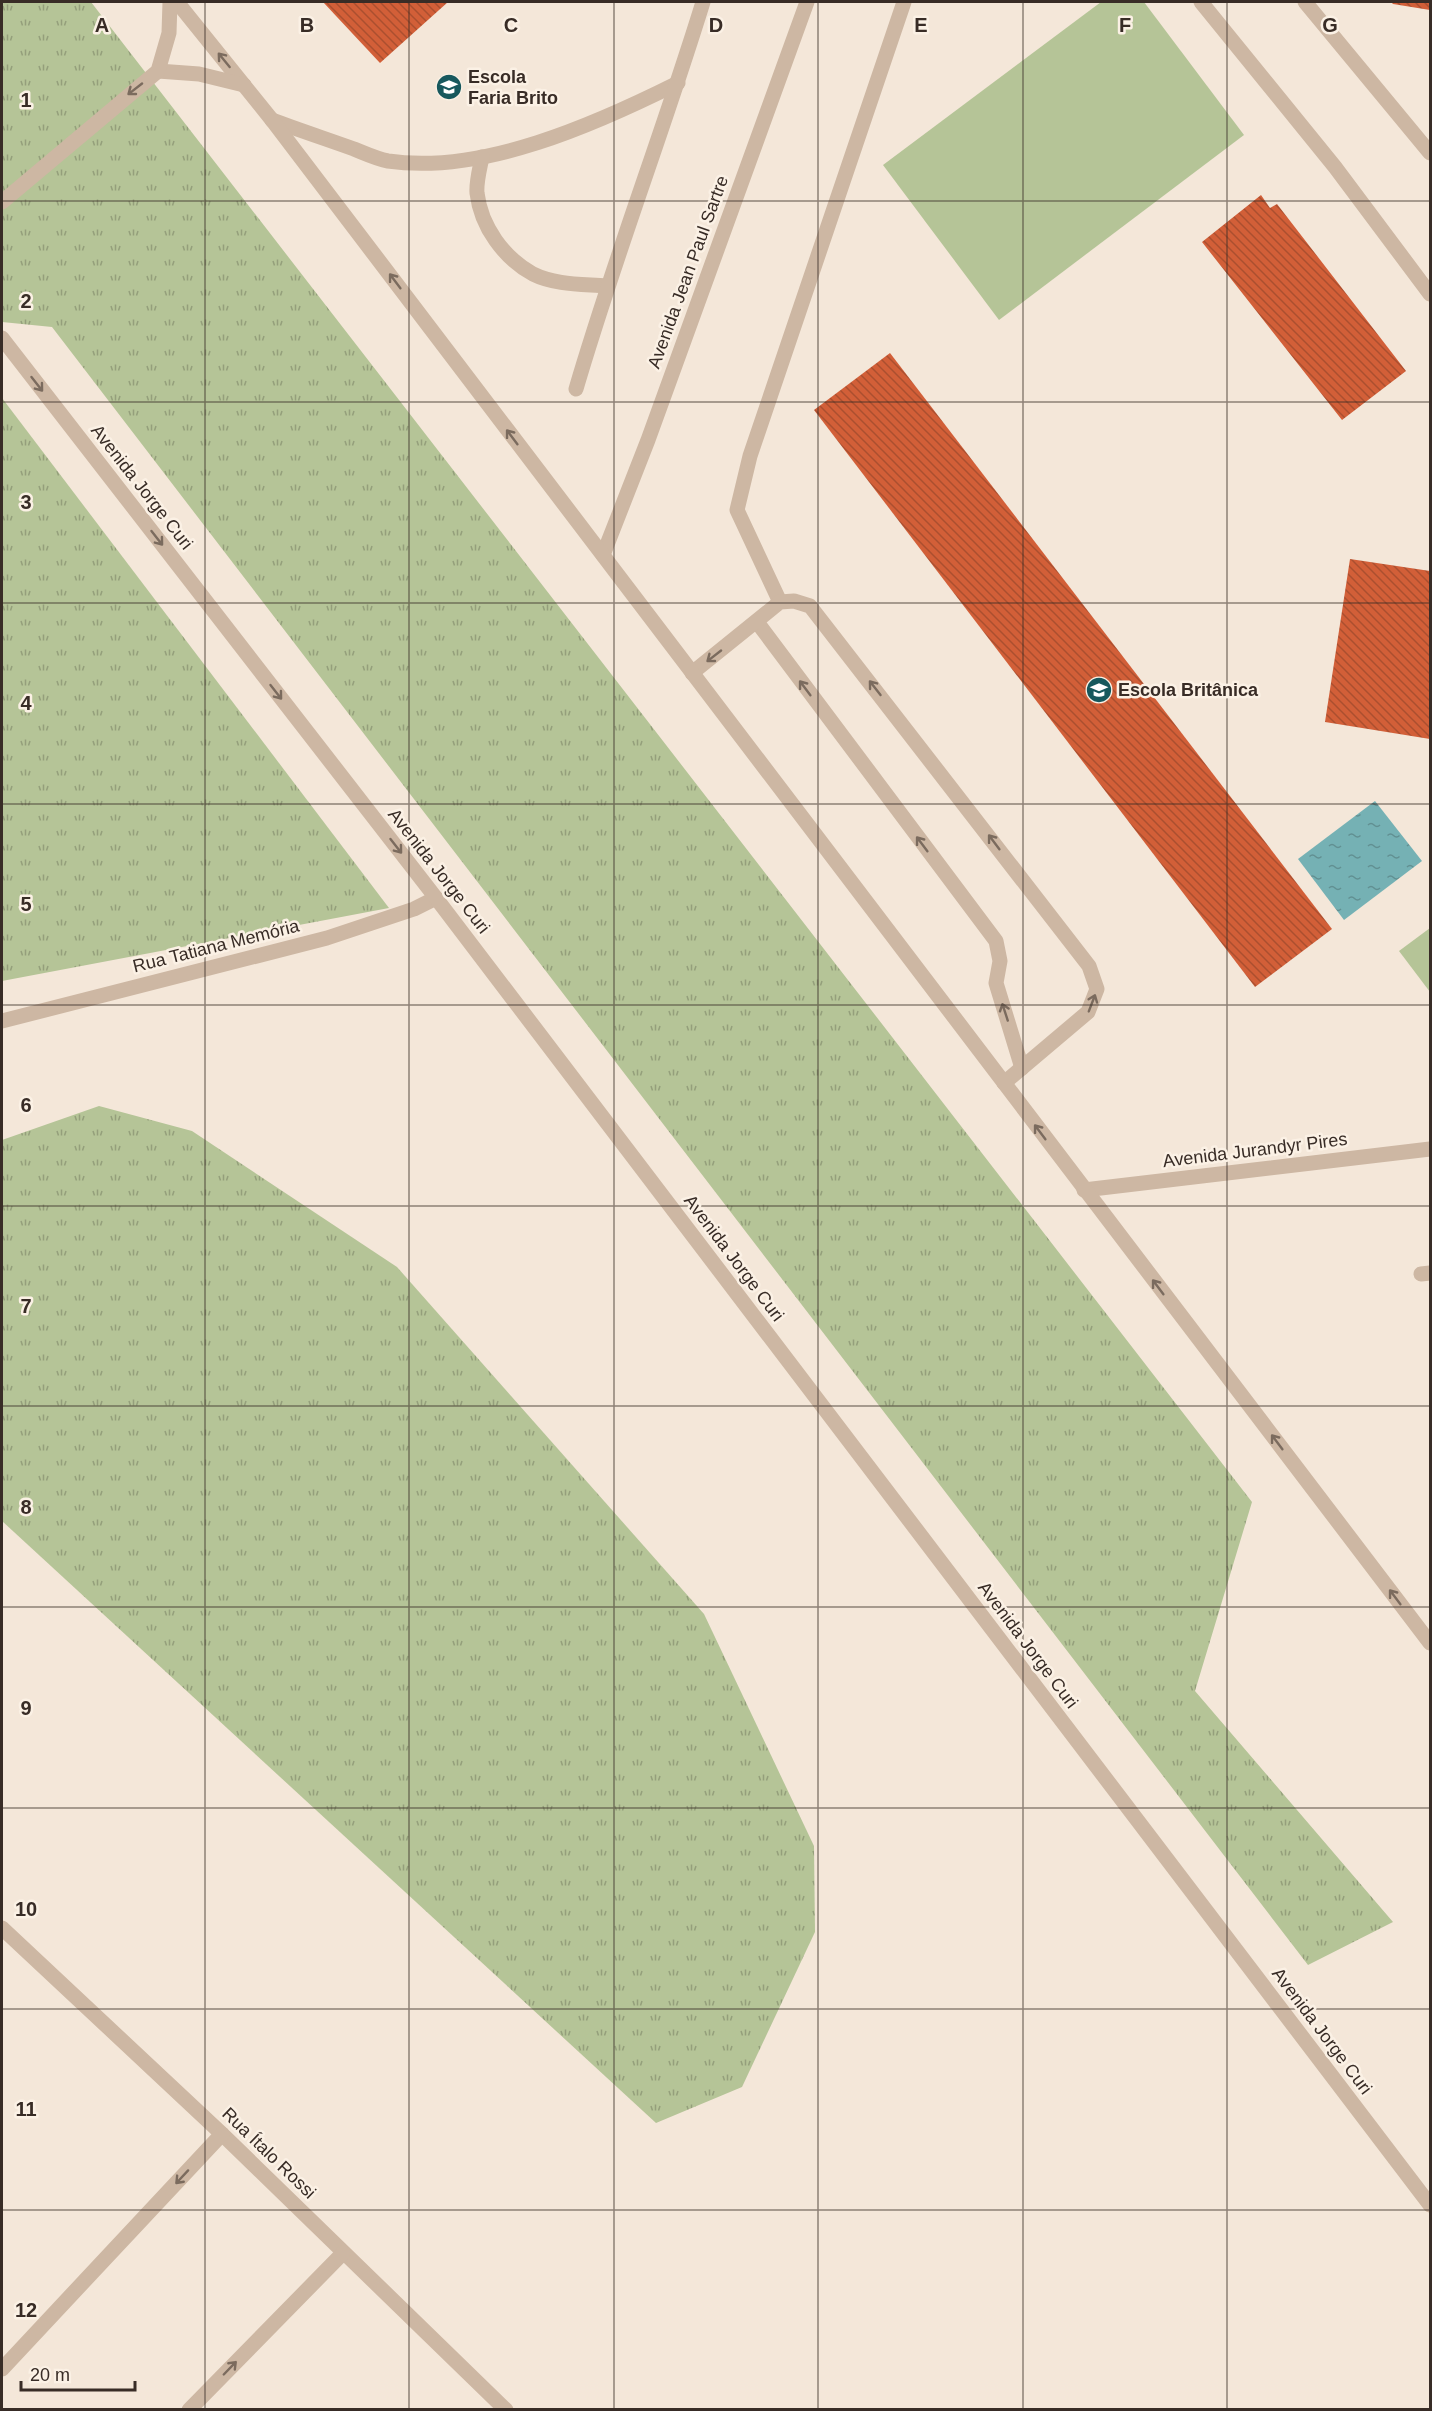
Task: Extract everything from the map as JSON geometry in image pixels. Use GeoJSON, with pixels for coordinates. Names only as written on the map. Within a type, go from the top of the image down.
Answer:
{"type":"FeatureCollection","features":[{"type":"Feature","properties":{"kind":"street"},"geometry":{"type":"LineString","coordinates":[[2,202],[158,70],[169,33],[170,2]]}},
{"type":"Feature","properties":{"kind":"street"},"geometry":{"type":"LineString","coordinates":[[177,2],[272,120],[1084,1190],[1431,1643]]}},
{"type":"Feature","properties":{"kind":"street"},"geometry":{"type":"LineString","coordinates":[[576,390],[606,286],[678,82],[703,2]]}},
{"type":"Feature","properties":{"kind":"street","name":"Avenida Jean Paul Sartre"},"geometry":{"type":"LineString","coordinates":[[603,555],[648,440],[807,2]]}},
{"type":"Feature","properties":{"kind":"street"},"geometry":{"type":"LineString","coordinates":[[780,602],[737,510],[750,456],[904,2]]}},
{"type":"Feature","properties":{"kind":"street"},"geometry":{"type":"LineString","coordinates":[[1201,2],[1335,167],[1431,294]]}},
{"type":"Feature","properties":{"kind":"street"},"geometry":{"type":"LineString","coordinates":[[1305,2],[1431,153]]}},
{"type":"Feature","properties":{"kind":"street"},"geometry":{"type":"LineString","coordinates":[[158,70],[199,74],[244,85]]}},
{"type":"Feature","properties":{"kind":"street"},"geometry":{"type":"LineString","coordinates":[[272,120],[387,161],[438,162],[482,157],[529,144],[636,104],[678,82]]}},
{"type":"Feature","properties":{"kind":"street"},"geometry":{"type":"LineString","coordinates":[[482,157],[477,192],[487,229],[507,254],[534,274],[568,283],[606,286]]}},
{"type":"Feature","properties":{"kind":"street","name":"Avenida Jorge Curi"},"geometry":{"type":"LineString","coordinates":[[2,338],[436,898],[1431,2205]]}},
{"type":"Feature","properties":{"kind":"street"},"geometry":{"type":"LineString","coordinates":[[692,673],[780,602],[794,601],[810,606],[1089,966],[1097,989],[1088,1012],[1004,1083]]}},
{"type":"Feature","properties":{"kind":"street"},"geometry":{"type":"LineString","coordinates":[[756,622],[996,941],[1000,961],[996,983],[1023,1068]]}},
{"type":"Feature","properties":{"kind":"street","name":"Rua Tatiana Memória"},"geometry":{"type":"LineString","coordinates":[[2,1021],[327,938],[414,909],[436,898]]}},
{"type":"Feature","properties":{"kind":"street","name":"Avenida Jurandyr Pires"},"geometry":{"type":"LineString","coordinates":[[1084,1190],[1431,1149]]}},
{"type":"Feature","properties":{"kind":"street","name":"Rua Ítalo Rossi"},"geometry":{"type":"LineString","coordinates":[[2,1928],[222,2134],[506,2409]]}},
{"type":"Feature","properties":{"kind":"street"},"geometry":{"type":"LineString","coordinates":[[2,2369],[222,2134]]}},
{"type":"Feature","properties":{"kind":"street"},"geometry":{"type":"LineString","coordinates":[[189,2409],[343,2253]]}},
{"type":"Feature","properties":{"kind":"green space"},"geometry":{"type":"Polygon","coordinates":[[[2,2],[91,2],[1252,1502],[1195,1691],[1393,1922],[1308,1965],[52,327],[2,322],[2,2]]]}},
{"type":"Feature","properties":{"kind":"green space"},"geometry":{"type":"Polygon","coordinates":[[[1101,2],[1144,2],[1244,135],[999,320],[883,165],[1101,2]]]}},
{"type":"Feature","properties":{"kind":"green space"},"geometry":{"type":"Polygon","coordinates":[[[2,398],[389,908],[2,981],[2,398]]]}},
{"type":"Feature","properties":{"kind":"green space"},"geometry":{"type":"Polygon","coordinates":[[[1430,928],[1430,992],[1399,951],[1430,928]]]}},
{"type":"Feature","properties":{"kind":"green space"},"geometry":{"type":"Polygon","coordinates":[[[99,1106],[192,1131],[397,1267],[704,1614],[814,1846],[815,1932],[742,2087],[656,2123],[2,1521],[2,1140],[99,1106]]]}},
{"type":"Feature","properties":{"kind":"water"},"geometry":{"type":"Polygon","coordinates":[[[1375,801],[1422,861],[1344,920],[1298,859],[1375,801]]]}},
{"type":"Feature","properties":{"kind":"building"},"geometry":{"type":"Polygon","coordinates":[[[323,2],[448,2],[380,63],[323,2]]]}},
{"type":"Feature","properties":{"kind":"building"},"geometry":{"type":"Polygon","coordinates":[[[1391,2],[1430,2],[1430,10],[1393,4],[1391,2]]]}},
{"type":"Feature","properties":{"kind":"building"},"geometry":{"type":"Polygon","coordinates":[[[1261,195],[1270,208],[1277,204],[1406,371],[1342,420],[1202,242],[1261,195]]]}},
{"type":"Feature","properties":{"kind":"building"},"geometry":{"type":"Polygon","coordinates":[[[890,353],[1332,929],[1255,987],[814,410],[890,353]]]}},
{"type":"Feature","properties":{"kind":"building"},"geometry":{"type":"Polygon","coordinates":[[[1350,559],[1430,571],[1430,739],[1325,722],[1350,559]]]}},
{"type":"Feature","properties":{"kind":"place","name":"Escola Faria Brito"},"geometry":{"type":"Point","coordinates":[449,87]}},
{"type":"Feature","properties":{"kind":"place","name":"Escola Britânica"},"geometry":{"type":"Point","coordinates":[1099,690]}}]}
